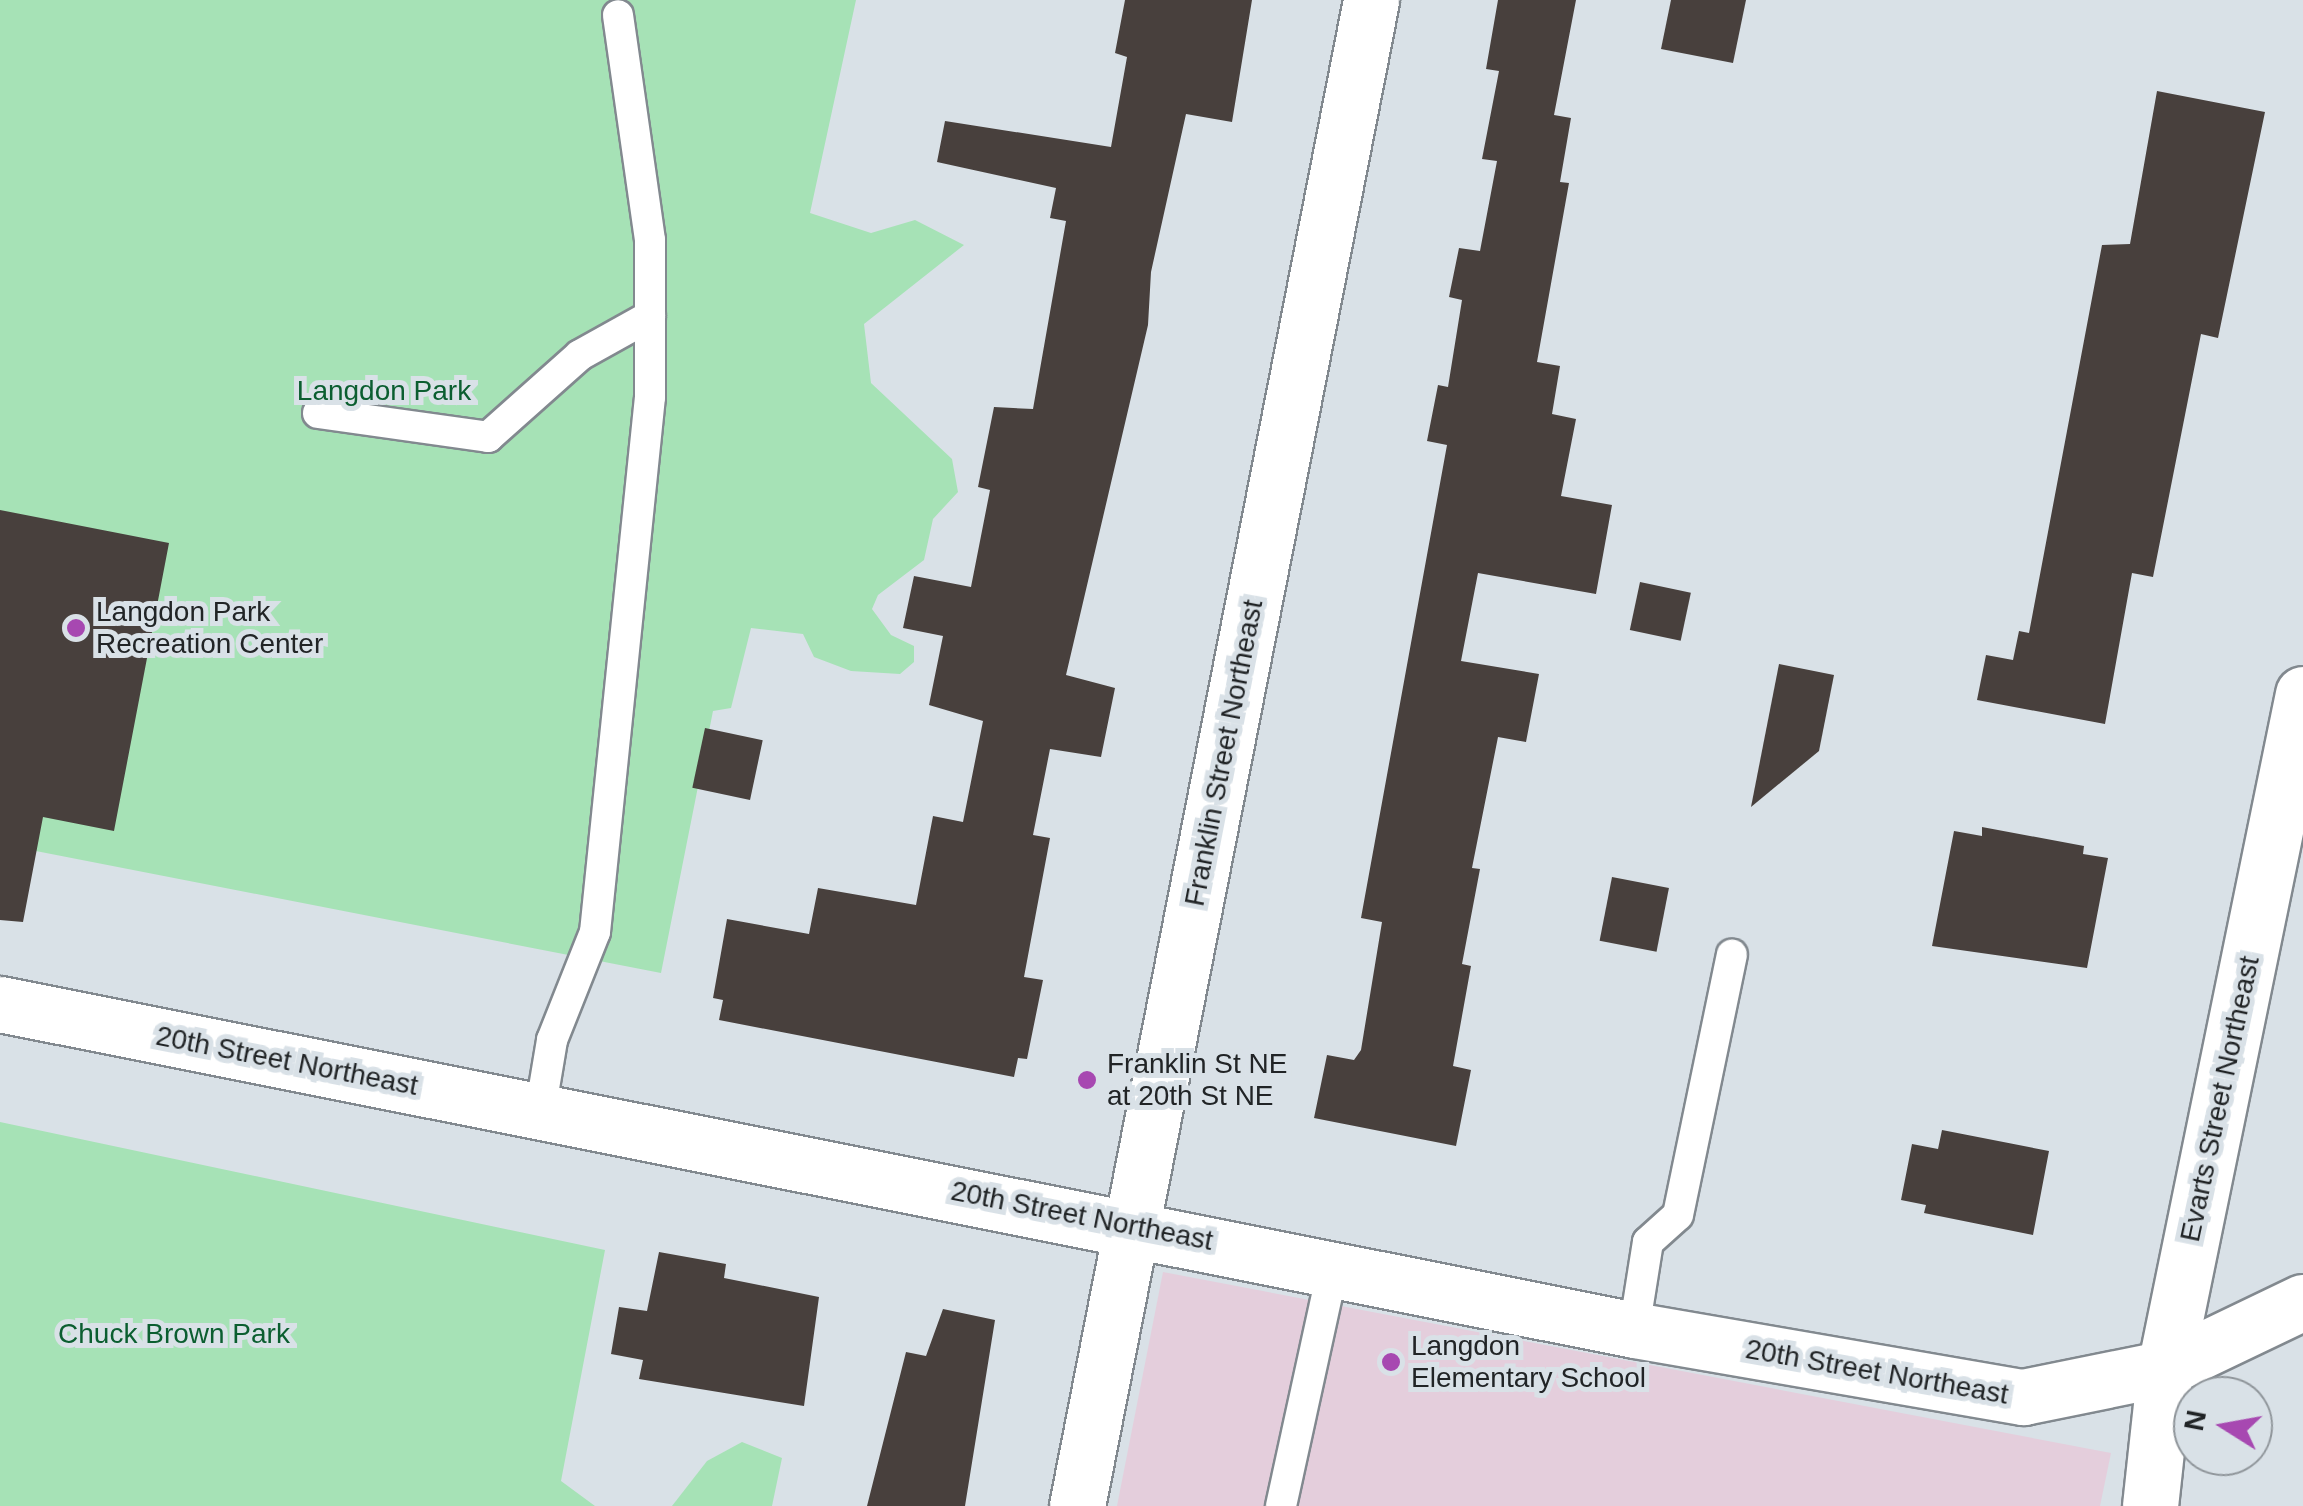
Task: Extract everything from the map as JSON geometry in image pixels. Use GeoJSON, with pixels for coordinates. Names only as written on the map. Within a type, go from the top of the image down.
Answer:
{"type":"FeatureCollection","features":[{"type":"Feature","properties":{"kind":"street","name":"Franklin Street Northeast"},"geometry":{"type":"LineString","coordinates":[[1077,1506],[1370,0]]}},
{"type":"Feature","properties":{"kind":"street","name":"Evarts Street Northeast"},"geometry":{"type":"LineString","coordinates":[[2150,1506],[2165,1368],[2303,694]]}},
{"type":"Feature","properties":{"kind":"street","name":"20th Street Northeast"},"geometry":{"type":"LineString","coordinates":[[0,1004],[1132,1225],[1634,1330],[2023,1397],[2165,1368],[2303,1302]]}},
{"type":"Feature","properties":{"kind":"lane"},"geometry":{"type":"LineString","coordinates":[[540,1112],[552,1040],[595,932],[650,396],[650,240],[618,15]]}},
{"type":"Feature","properties":{"kind":"lane"},"geometry":{"type":"LineString","coordinates":[[318,413],[488,436],[580,355],[650,316]]}},
{"type":"Feature","properties":{"kind":"lane"},"geometry":{"type":"LineString","coordinates":[[1634,1330],[1648,1242],[1678,1215],[1732,955]]}},
{"type":"Feature","properties":{"kind":"lane"},"geometry":{"type":"LineString","coordinates":[[1280,1506],[1333,1268]]}},
{"type":"Feature","properties":{"kind":"shaded area","name":"Langdon Elementary School"},"geometry":{"type":"Polygon","coordinates":[[[1163,1272],[2111,1453],[2100,1506],[1117,1506],[1163,1272]]]}},
{"type":"Feature","properties":{"kind":"green space","name":"Langdon Park"},"geometry":{"type":"Polygon","coordinates":[[[0,0],[856,0],[810,213],[871,233],[915,220],[964,245],[864,324],[871,383],[952,459],[958,492],[933,519],[924,560],[878,595],[872,609],[891,635],[914,646],[914,662],[900,674],[851,671],[814,657],[803,634],[751,628],[731,708],[713,711],[661,973],[0,844],[0,0]]]}},
{"type":"Feature","properties":{"kind":"green space","name":"Chuck Brown Park"},"geometry":{"type":"Polygon","coordinates":[[[0,1122],[605,1250],[561,1481],[595,1506],[0,1506],[0,1122]]]}},
{"type":"Feature","properties":{"kind":"green space"},"geometry":{"type":"Polygon","coordinates":[[[742,1442],[782,1458],[772,1506],[672,1506],[707,1461],[742,1442]]]}},
{"type":"Feature","properties":{"kind":"building"},"geometry":{"type":"Polygon","coordinates":[[[1125,0],[1252,0],[1232,122],[1186,114],[1151,272],[1148,325],[1066,675],[1115,688],[1101,757],[1050,749],[1033,835],[1050,838],[1024,977],[1043,980],[1027,1059],[1018,1058],[1014,1077],[719,1020],[723,1000],[713,998],[727,919],[809,934],[818,888],[916,905],[933,816],[963,822],[983,721],[929,705],[943,636],[903,628],[914,576],[971,587],[990,490],[978,487],[994,407],[1033,409],[1066,221],[1050,218],[1056,188],[937,162],[945,121],[1111,147],[1127,57],[1115,53],[1125,0]]]}},
{"type":"Feature","properties":{"kind":"building"},"geometry":{"type":"Polygon","coordinates":[[[1498,0],[1576,0],[1554,115],[1571,118],[1560,182],[1569,183],[1537,362],[1560,366],[1552,414],[1576,419],[1561,496],[1612,505],[1596,594],[1478,573],[1461,661],[1539,674],[1526,742],[1498,737],[1472,868],[1480,869],[1462,964],[1471,966],[1453,1066],[1471,1070],[1456,1146],[1314,1118],[1327,1055],[1354,1060],[1361,1050],[1382,922],[1361,918],[1447,445],[1427,441],[1438,385],[1448,387],[1462,300],[1449,297],[1459,248],[1480,251],[1497,161],[1482,159],[1499,71],[1486,69],[1498,0]]]}},
{"type":"Feature","properties":{"kind":"building"},"geometry":{"type":"Polygon","coordinates":[[[1671,0],[1746,0],[1733,63],[1661,49],[1671,0]]]}},
{"type":"Feature","properties":{"kind":"building"},"geometry":{"type":"Polygon","coordinates":[[[2157,91],[2265,112],[2218,338],[2201,334],[2153,577],[2132,573],[2105,724],[1977,700],[1986,655],[2013,660],[2019,631],[2029,633],[2102,245],[2130,244],[2157,91]]]}},
{"type":"Feature","properties":{"kind":"building","name":"Langdon Park Recreation Center"},"geometry":{"type":"Polygon","coordinates":[[[0,510],[169,543],[114,831],[43,817],[23,922],[0,920],[0,510]]]}},
{"type":"Feature","properties":{"kind":"building"},"geometry":{"type":"Polygon","coordinates":[[[1640,582],[1691,593],[1681,641],[1630,630],[1640,582]]]}},
{"type":"Feature","properties":{"kind":"building"},"geometry":{"type":"Polygon","coordinates":[[[1779,664],[1834,675],[1819,751],[1751,807],[1779,664]]]}},
{"type":"Feature","properties":{"kind":"building"},"geometry":{"type":"Polygon","coordinates":[[[705,728],[763,740],[750,800],[692,788],[705,728]]]}},
{"type":"Feature","properties":{"kind":"building"},"geometry":{"type":"Polygon","coordinates":[[[1982,827],[2084,846],[2083,854],[2108,858],[2087,968],[1932,946],[1954,831],[1982,836],[1982,827]]]}},
{"type":"Feature","properties":{"kind":"building"},"geometry":{"type":"Polygon","coordinates":[[[1612,877],[1669,888],[1657,952],[1600,941],[1612,877]]]}},
{"type":"Feature","properties":{"kind":"building"},"geometry":{"type":"Polygon","coordinates":[[[1942,1130],[2049,1151],[2033,1235],[1924,1213],[1926,1205],[1901,1200],[1912,1144],[1938,1149],[1942,1130]]]}},
{"type":"Feature","properties":{"kind":"building"},"geometry":{"type":"Polygon","coordinates":[[[659,1252],[726,1264],[724,1278],[819,1297],[804,1406],[639,1379],[643,1360],[611,1354],[619,1307],[647,1311],[659,1252]]]}},
{"type":"Feature","properties":{"kind":"building"},"geometry":{"type":"Polygon","coordinates":[[[943,1309],[995,1320],[965,1506],[867,1506],[906,1352],[926,1356],[943,1309]]]}},
{"type":"Feature","properties":{"kind":"place","name":"Langdon Park Recreation Center"},"geometry":{"type":"Point","coordinates":[76,628]}},
{"type":"Feature","properties":{"kind":"place","name":"Franklin St NE at 20th St NE"},"geometry":{"type":"Point","coordinates":[1087,1080]}},
{"type":"Feature","properties":{"kind":"place","name":"Langdon Elementary School"},"geometry":{"type":"Point","coordinates":[1391,1362]}}]}
